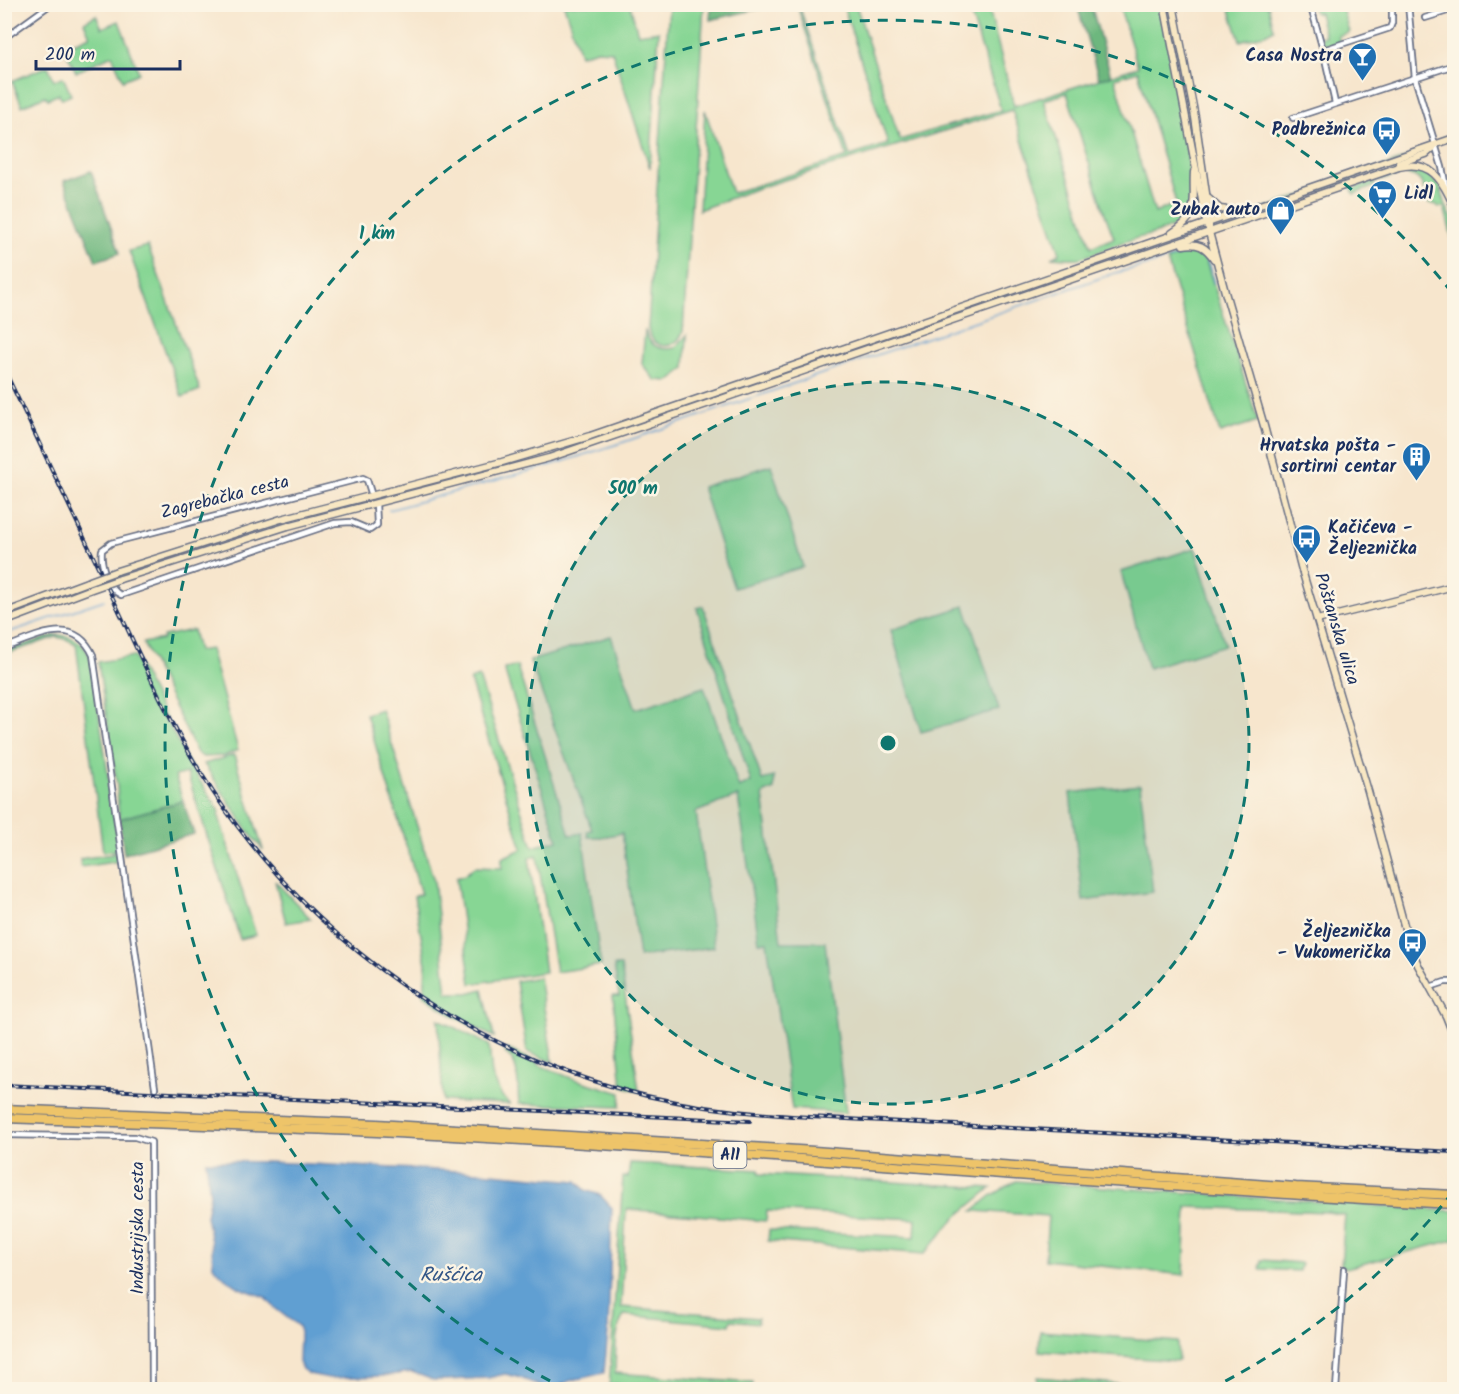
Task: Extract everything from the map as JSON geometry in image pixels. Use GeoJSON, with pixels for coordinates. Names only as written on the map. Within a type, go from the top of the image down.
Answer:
{"type":"FeatureCollection","features":[{"type":"Feature","properties":{"kind":"highway","name":"A11"},"geometry":{"type":"LineString","coordinates":[[4,1109],[377,1124],[1455,1195]]}},
{"type":"Feature","properties":{"kind":"highway","name":"A11"},"geometry":{"type":"LineString","coordinates":[[4,1118],[377,1132],[825,1161],[1282,1195],[1455,1204]]}},
{"type":"Feature","properties":{"kind":"main road"},"geometry":{"type":"LineString","coordinates":[[1164,4],[1208,224]]}},
{"type":"Feature","properties":{"kind":"main road"},"geometry":{"type":"LineString","coordinates":[[1173,4],[1193,104],[1206,193],[1208,224]]}},
{"type":"Feature","properties":{"kind":"main road"},"geometry":{"type":"LineString","coordinates":[[1374,175],[1426,154],[1435,145],[1455,138]]}},
{"type":"Feature","properties":{"kind":"main road","name":"Zagrebačka cesta"},"geometry":{"type":"LineString","coordinates":[[4,613],[117,571],[251,528],[502,462],[590,436],[1435,145]]}},
{"type":"Feature","properties":{"kind":"main road"},"geometry":{"type":"LineString","coordinates":[[1162,239],[1182,226],[1191,214],[1195,202],[1196,165]]}},
{"type":"Feature","properties":{"kind":"main road"},"geometry":{"type":"LineString","coordinates":[[4,622],[120,579],[261,534],[504,471],[594,443],[1405,165],[1418,166],[1436,174],[1446,187],[1455,206]]}},
{"type":"Feature","properties":{"kind":"main road"},"geometry":{"type":"LineString","coordinates":[[1206,193],[1212,204],[1220,209],[1228,212],[1246,210]]}},
{"type":"Feature","properties":{"kind":"main road","name":"Poštanska ulica"},"geometry":{"type":"LineString","coordinates":[[1208,224],[1317,621],[1368,791],[1408,940],[1418,965],[1455,1036]]}},
{"type":"Feature","properties":{"kind":"main road"},"geometry":{"type":"LineString","coordinates":[[1164,248],[1189,243],[1198,244],[1209,252],[1219,269]]}},
{"type":"Feature","properties":{"kind":"main road"},"geometry":{"type":"LineString","coordinates":[[1317,621],[1455,586]]}},
{"type":"Feature","properties":{"kind":"street"},"geometry":{"type":"LineString","coordinates":[[4,38],[51,4]]}},
{"type":"Feature","properties":{"kind":"street"},"geometry":{"type":"LineString","coordinates":[[1310,4],[1335,103]]}},
{"type":"Feature","properties":{"kind":"street"},"geometry":{"type":"LineString","coordinates":[[1323,50],[1390,28],[1392,4]]}},
{"type":"Feature","properties":{"kind":"street"},"geometry":{"type":"LineString","coordinates":[[1408,4],[1415,78],[1446,187]]}},
{"type":"Feature","properties":{"kind":"street"},"geometry":{"type":"LineString","coordinates":[[1425,18],[1455,9]]}},
{"type":"Feature","properties":{"kind":"street"},"geometry":{"type":"LineString","coordinates":[[1293,118],[1455,65]]}},
{"type":"Feature","properties":{"kind":"street","name":"Zagrebačka cesta"},"geometry":{"type":"LineString","coordinates":[[372,496],[369,485],[363,478],[111,543],[102,550],[104,566],[113,590],[118,595],[123,595],[336,523],[351,522],[370,530],[377,525],[376,504]]}},
{"type":"Feature","properties":{"kind":"street"},"geometry":{"type":"LineString","coordinates":[[4,648],[51,632],[63,631],[73,633],[83,639],[94,659],[155,1088]]}},
{"type":"Feature","properties":{"kind":"street"},"geometry":{"type":"LineString","coordinates":[[1430,987],[1445,982],[1455,982]]}},
{"type":"Feature","properties":{"kind":"street","name":"Industrijska cesta"},"geometry":{"type":"LineString","coordinates":[[4,1135],[135,1137],[151,1142],[152,1389]]}},
{"type":"Feature","properties":{"kind":"street"},"geometry":{"type":"LineString","coordinates":[[1336,1389],[1344,1269]]}},
{"type":"Feature","properties":{"kind":"green space"},"geometry":{"type":"Polygon","coordinates":[[[564,5],[630,5],[638,34],[659,31],[650,168],[612,51],[597,50],[580,55],[564,5]]]}},
{"type":"Feature","properties":{"kind":"green space"},"geometry":{"type":"Polygon","coordinates":[[[669,5],[704,5],[683,331],[675,342],[664,346],[654,341],[648,328],[669,5]]]}},
{"type":"Feature","properties":{"kind":"green space"},"geometry":{"type":"Polygon","coordinates":[[[711,5],[725,5],[727,10],[748,5],[776,5],[710,20],[711,5]]]}},
{"type":"Feature","properties":{"kind":"green space"},"geometry":{"type":"Polygon","coordinates":[[[797,5],[799,5],[850,156],[888,144],[843,5],[856,5],[900,140],[1001,110],[968,5],[988,5],[1014,106],[1138,67],[1119,5],[1161,5],[1183,117],[1192,196],[1189,208],[1183,217],[1167,229],[1085,257],[1051,257],[1060,253],[1012,110],[755,189],[699,210],[705,110],[732,193],[847,157],[797,5]],[[1138,71],[1115,78],[1155,213],[1176,203],[1138,71]],[[1067,93],[1044,100],[1091,247],[1114,238],[1067,93]]]}},
{"type":"Feature","properties":{"kind":"green space"},"geometry":{"type":"Polygon","coordinates":[[[1077,5],[1091,5],[1111,76],[1099,79],[1077,5]]]}},
{"type":"Feature","properties":{"kind":"green space"},"geometry":{"type":"Polygon","coordinates":[[[1268,5],[1274,29],[1240,41],[1229,7],[1268,5]]]}},
{"type":"Feature","properties":{"kind":"green space"},"geometry":{"type":"Polygon","coordinates":[[[1312,5],[1341,5],[1349,32],[1338,36],[1340,42],[1330,45],[1323,44],[1321,37],[1325,36],[1319,13],[1315,13],[1312,5]]]}},
{"type":"Feature","properties":{"kind":"green space"},"geometry":{"type":"Polygon","coordinates":[[[96,15],[102,28],[119,21],[139,73],[123,80],[112,55],[76,72],[64,47],[90,36],[84,22],[96,15]]]}},
{"type":"Feature","properties":{"kind":"green space"},"geometry":{"type":"Polygon","coordinates":[[[48,66],[54,80],[63,77],[71,95],[62,99],[59,94],[48,99],[45,96],[22,106],[12,81],[48,66]]]}},
{"type":"Feature","properties":{"kind":"green space"},"geometry":{"type":"Polygon","coordinates":[[[1423,152],[1423,154],[1222,227],[1221,224],[1423,152]]]}},
{"type":"Feature","properties":{"kind":"green space"},"geometry":{"type":"Polygon","coordinates":[[[1413,170],[1429,175],[1440,186],[1454,222],[1454,245],[1444,206],[1429,204],[1420,181],[1408,175],[1407,172],[1374,183],[1375,186],[1354,194],[1352,189],[1397,173],[1413,170]]]}},
{"type":"Feature","properties":{"kind":"green space"},"geometry":{"type":"Polygon","coordinates":[[[91,171],[120,253],[96,261],[64,181],[91,171]]]}},
{"type":"Feature","properties":{"kind":"green space"},"geometry":{"type":"Polygon","coordinates":[[[148,246],[200,390],[182,397],[129,251],[148,246]]]}},
{"type":"Feature","properties":{"kind":"green space"},"geometry":{"type":"Polygon","coordinates":[[[1195,251],[1201,254],[1206,261],[1258,421],[1220,433],[1167,260],[1195,251]]]}},
{"type":"Feature","properties":{"kind":"green space"},"geometry":{"type":"Polygon","coordinates":[[[645,330],[652,344],[664,349],[675,348],[687,335],[685,368],[669,381],[655,380],[642,364],[645,330]]]}},
{"type":"Feature","properties":{"kind":"green space"},"geometry":{"type":"Polygon","coordinates":[[[771,465],[803,567],[734,588],[702,487],[771,465]]]}},
{"type":"Feature","properties":{"kind":"green space"},"geometry":{"type":"Polygon","coordinates":[[[1195,548],[1225,645],[1148,668],[1121,572],[1195,548]]]}},
{"type":"Feature","properties":{"kind":"green space"},"geometry":{"type":"Polygon","coordinates":[[[703,606],[762,780],[774,777],[774,789],[763,794],[781,942],[825,942],[846,1113],[792,1109],[767,942],[759,942],[738,796],[696,812],[714,947],[639,957],[622,833],[588,837],[587,831],[592,830],[530,661],[611,636],[636,709],[704,687],[739,788],[751,782],[697,608],[703,606]]]}},
{"type":"Feature","properties":{"kind":"green space"},"geometry":{"type":"Polygon","coordinates":[[[965,606],[999,710],[921,732],[891,630],[965,606]]]}},
{"type":"Feature","properties":{"kind":"green space"},"geometry":{"type":"Polygon","coordinates":[[[193,630],[198,651],[210,649],[238,750],[224,756],[203,757],[197,753],[143,643],[193,630]]]}},
{"type":"Feature","properties":{"kind":"green space"},"geometry":{"type":"Polygon","coordinates":[[[55,635],[67,636],[77,641],[85,648],[91,659],[119,850],[103,852],[76,644],[56,637],[5,654],[4,651],[55,635]]]}},
{"type":"Feature","properties":{"kind":"green space"},"geometry":{"type":"Polygon","coordinates":[[[134,656],[189,764],[220,812],[218,814],[256,935],[240,939],[187,773],[175,776],[183,801],[119,819],[117,786],[98,662],[134,656]]]}},
{"type":"Feature","properties":{"kind":"green space"},"geometry":{"type":"Polygon","coordinates":[[[517,666],[570,835],[582,833],[601,965],[556,972],[537,855],[529,858],[545,972],[471,984],[456,878],[465,875],[474,867],[502,868],[502,858],[522,849],[470,680],[479,677],[533,847],[558,840],[504,669],[517,666]]]}},
{"type":"Feature","properties":{"kind":"green space"},"geometry":{"type":"Polygon","coordinates":[[[381,709],[434,881],[447,993],[468,993],[483,989],[494,1037],[453,1016],[424,996],[426,964],[414,896],[421,894],[366,714],[381,709]]]}},
{"type":"Feature","properties":{"kind":"green space"},"geometry":{"type":"Polygon","coordinates":[[[234,755],[263,850],[204,764],[234,755]]]}},
{"type":"Feature","properties":{"kind":"green space"},"geometry":{"type":"Polygon","coordinates":[[[1140,785],[1153,892],[1083,901],[1070,793],[1140,785]]]}},
{"type":"Feature","properties":{"kind":"green space"},"geometry":{"type":"Polygon","coordinates":[[[183,801],[194,834],[124,854],[119,819],[183,801]]]}},
{"type":"Feature","properties":{"kind":"green space"},"geometry":{"type":"Polygon","coordinates":[[[119,853],[120,861],[81,867],[80,859],[119,853]]]}},
{"type":"Feature","properties":{"kind":"green space"},"geometry":{"type":"Polygon","coordinates":[[[275,881],[311,919],[286,923],[275,881]]]}},
{"type":"Feature","properties":{"kind":"green space"},"geometry":{"type":"Polygon","coordinates":[[[614,966],[621,966],[639,1091],[622,1086],[613,996],[619,996],[614,966]]]}},
{"type":"Feature","properties":{"kind":"green space"},"geometry":{"type":"Polygon","coordinates":[[[539,977],[553,1062],[527,1052],[516,981],[539,977]]]}},
{"type":"Feature","properties":{"kind":"green space"},"geometry":{"type":"Polygon","coordinates":[[[438,1019],[489,1045],[492,1075],[501,1095],[510,1104],[443,1101],[438,1019]]]}},
{"type":"Feature","properties":{"kind":"green space"},"geometry":{"type":"Polygon","coordinates":[[[507,1049],[571,1078],[621,1093],[620,1107],[519,1104],[516,1069],[510,1057],[505,1053],[507,1049]]]}},
{"type":"Feature","properties":{"kind":"green space"},"geometry":{"type":"Polygon","coordinates":[[[630,1163],[759,1170],[759,1174],[991,1188],[955,1218],[924,1254],[768,1241],[769,1230],[915,1237],[916,1219],[767,1211],[766,1221],[626,1209],[621,1307],[758,1318],[758,1323],[731,1320],[730,1325],[624,1315],[617,1336],[615,1373],[753,1383],[752,1389],[678,1390],[614,1384],[614,1389],[609,1389],[623,1177],[628,1177],[630,1163]]]}},
{"type":"Feature","properties":{"kind":"green space"},"geometry":{"type":"Polygon","coordinates":[[[1016,1181],[1454,1211],[1454,1240],[1346,1268],[1341,1266],[1345,1215],[1328,1212],[1187,1207],[1184,1275],[1045,1260],[1048,1216],[973,1211],[991,1196],[1016,1181]]]}},
{"type":"Feature","properties":{"kind":"green space"},"geometry":{"type":"Polygon","coordinates":[[[1262,1260],[1301,1263],[1299,1271],[1260,1269],[1262,1260]]]}},
{"type":"Feature","properties":{"kind":"green space"},"geometry":{"type":"Polygon","coordinates":[[[1040,1331],[1177,1342],[1178,1361],[1039,1351],[1040,1331]]]}},
{"type":"Feature","properties":{"kind":"green space"},"geometry":{"type":"Polygon","coordinates":[[[1037,1377],[1173,1389],[1037,1389],[1037,1377]]]}},
{"type":"Feature","properties":{"kind":"water","name":"Rušćica"},"geometry":{"type":"Polygon","coordinates":[[[206,1161],[480,1172],[577,1181],[585,1190],[600,1195],[612,1208],[608,1332],[604,1373],[569,1381],[551,1390],[505,1374],[488,1378],[433,1380],[412,1372],[382,1376],[329,1378],[309,1374],[302,1369],[299,1362],[300,1332],[298,1326],[265,1297],[240,1288],[213,1266],[206,1216],[210,1195],[206,1161]]]}},
{"type":"Feature","properties":{"kind":"waterway"},"geometry":{"type":"LineString","coordinates":[[389,510],[558,463],[624,442],[1115,273],[1192,251],[1202,253],[1205,257],[1214,283]]}},
{"type":"Feature","properties":{"kind":"waterway"},"geometry":{"type":"LineString","coordinates":[[4,634],[104,600]]}},
{"type":"Feature","properties":{"kind":"railway"},"geometry":{"type":"LineString","coordinates":[[4,369],[163,704],[213,792],[253,847],[299,897],[348,943],[402,985],[459,1021],[519,1052],[582,1077],[647,1096],[719,1109],[792,1116],[1454,1152]]}},
{"type":"Feature","properties":{"kind":"railway"},"geometry":{"type":"LineString","coordinates":[[4,1085],[750,1121]]}},
{"type":"Feature","properties":{"kind":"place","name":"Casa Nostra"},"geometry":{"type":"Point","coordinates":[1363,82]}},
{"type":"Feature","properties":{"kind":"place","name":"Podbrežnica"},"geometry":{"type":"Point","coordinates":[1387,156]}},
{"type":"Feature","properties":{"kind":"place","name":"Lidl"},"geometry":{"type":"Point","coordinates":[1383,220]}},
{"type":"Feature","properties":{"kind":"place","name":"Zubak auto"},"geometry":{"type":"Point","coordinates":[1281,236]}},
{"type":"Feature","properties":{"kind":"place","name":"Hrvatska pošta - sortirni centar"},"geometry":{"type":"Point","coordinates":[1417,482]}},
{"type":"Feature","properties":{"kind":"place","name":"Kačićeva - Željeznička"},"geometry":{"type":"Point","coordinates":[1307,564]}},
{"type":"Feature","properties":{"kind":"place","name":"Željeznička - Vukomerička"},"geometry":{"type":"Point","coordinates":[1412,968]}}]}
